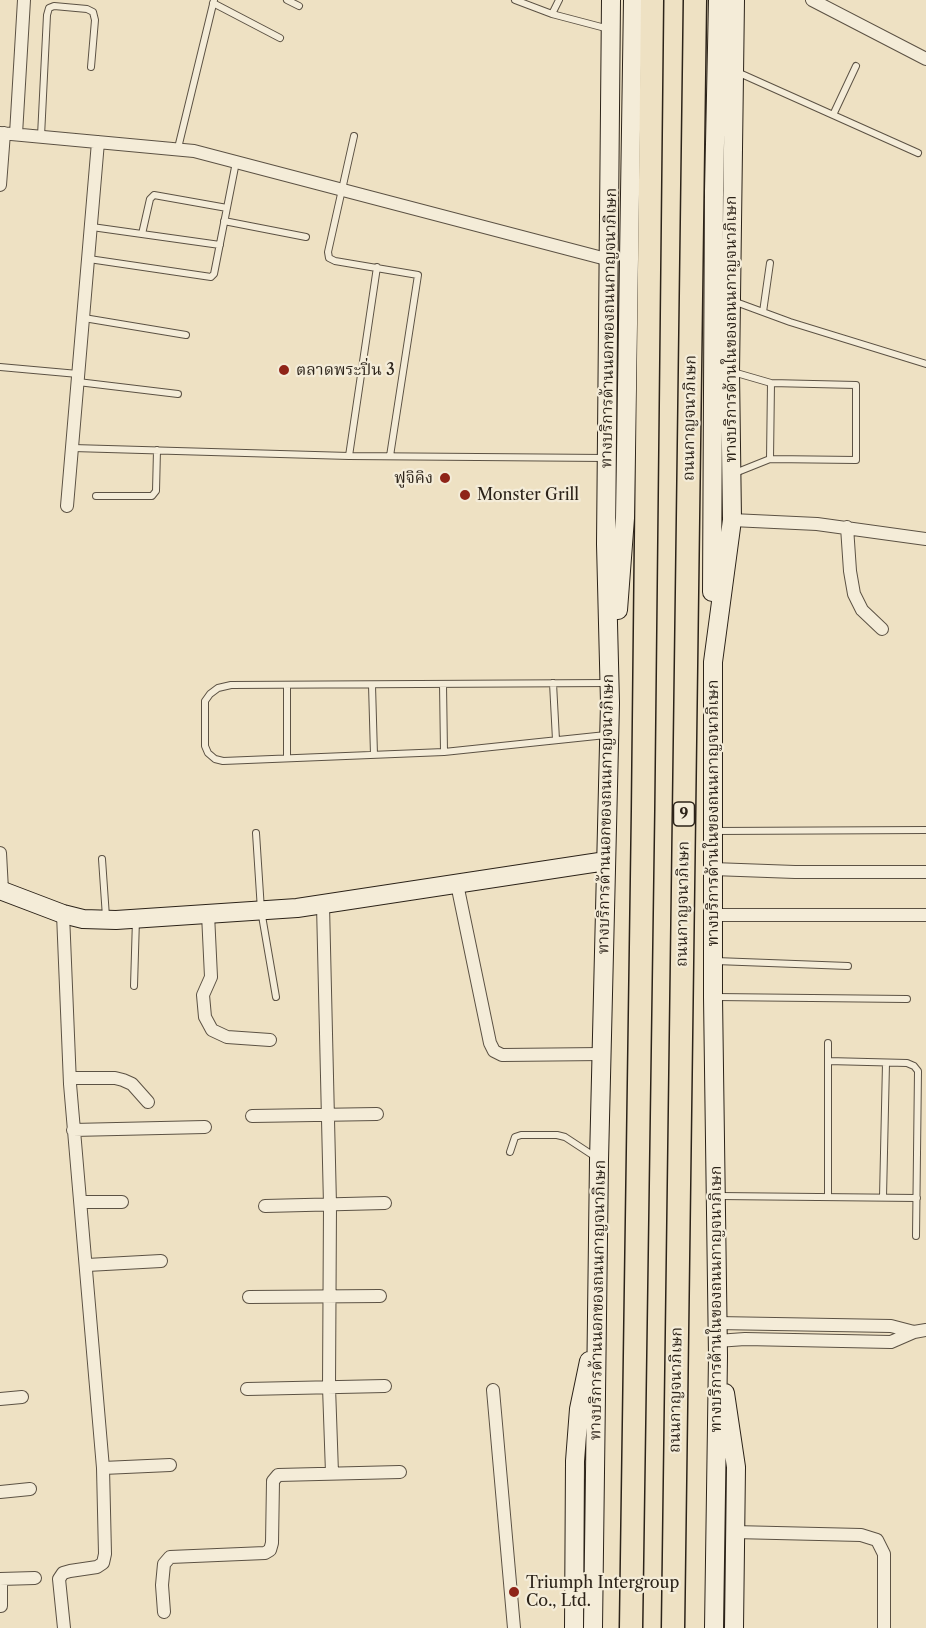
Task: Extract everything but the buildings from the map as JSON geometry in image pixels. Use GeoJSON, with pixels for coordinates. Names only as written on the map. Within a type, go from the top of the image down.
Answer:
{"type":"FeatureCollection","features":[{"type":"Feature","properties":{"kind":"highway"},"geometry":{"type":"LineString","coordinates":[[631,1628],[652,0]]}},
{"type":"Feature","properties":{"kind":"highway","name":"ถนนกาญจนาภิเษก"},"geometry":{"type":"LineString","coordinates":[[673,1628],[695,0]]}},
{"type":"Feature","properties":{"kind":"main road","name":"ทางบริการด้านนอกของถนนกาญจนาภิเษก"},"geometry":{"type":"LineString","coordinates":[[593,1628],[599,1160],[610,703],[606,544],[611,0]]}},
{"type":"Feature","properties":{"kind":"main road"},"geometry":{"type":"LineString","coordinates":[[610,703],[625,518],[633,0]]}},
{"type":"Feature","properties":{"kind":"main road"},"geometry":{"type":"LineString","coordinates":[[713,662],[712,446],[718,0]]}},
{"type":"Feature","properties":{"kind":"main road","name":"ทางบริการด้านในของถนนกาญจนาภิเษก"},"geometry":{"type":"LineString","coordinates":[[714,1628],[717,1323],[713,997],[713,662],[732,520],[730,300],[735,0]]}},
{"type":"Feature","properties":{"kind":"main road"},"geometry":{"type":"LineString","coordinates":[[1,890],[63,914],[106,921],[324,905],[606,861]]}},
{"type":"Feature","properties":{"kind":"main road"},"geometry":{"type":"LineString","coordinates":[[574,1628],[576,1450],[579,1409],[598,1318]]}},
{"type":"Feature","properties":{"kind":"main road"},"geometry":{"type":"LineString","coordinates":[[717,1349],[734,1447],[734,1628]]}},
{"type":"Feature","properties":{"kind":"street"},"geometry":{"type":"LineString","coordinates":[[0,185],[24,0]]}},
{"type":"Feature","properties":{"kind":"street"},"geometry":{"type":"LineString","coordinates":[[812,0],[926,59]]}},
{"type":"Feature","properties":{"kind":"street"},"geometry":{"type":"LineString","coordinates":[[7,134],[178,148],[610,260]]}},
{"type":"Feature","properties":{"kind":"street"},"geometry":{"type":"LineString","coordinates":[[67,506],[98,142]]}},
{"type":"Feature","properties":{"kind":"street"},"geometry":{"type":"LineString","coordinates":[[732,520],[847,527],[926,539]]}},
{"type":"Feature","properties":{"kind":"street"},"geometry":{"type":"LineString","coordinates":[[847,527],[854,594],[862,610],[882,629]]}},
{"type":"Feature","properties":{"kind":"street"},"geometry":{"type":"LineString","coordinates":[[0,853],[1,890]]}},
{"type":"Feature","properties":{"kind":"street"},"geometry":{"type":"LineString","coordinates":[[713,869],[795,872],[926,872]]}},
{"type":"Feature","properties":{"kind":"street"},"geometry":{"type":"LineString","coordinates":[[457,884],[490,1044],[494,1051],[502,1055],[602,1054]]}},
{"type":"Feature","properties":{"kind":"street"},"geometry":{"type":"LineString","coordinates":[[324,905],[332,1473]]}},
{"type":"Feature","properties":{"kind":"street"},"geometry":{"type":"LineString","coordinates":[[63,914],[73,1130],[87,1265],[103,1468],[105,1554],[103,1563],[97,1567],[63,1573],[59,1579],[64,1628]]}},
{"type":"Feature","properties":{"kind":"street"},"geometry":{"type":"LineString","coordinates":[[208,914],[212,966],[209,985],[203,995],[205,1017],[212,1030],[227,1037],[270,1040]]}},
{"type":"Feature","properties":{"kind":"street"},"geometry":{"type":"LineString","coordinates":[[713,915],[926,915]]}},
{"type":"Feature","properties":{"kind":"street"},"geometry":{"type":"LineString","coordinates":[[70,1078],[123,1080],[132,1084],[148,1102]]}},
{"type":"Feature","properties":{"kind":"street"},"geometry":{"type":"LineString","coordinates":[[252,1116],[377,1114]]}},
{"type":"Feature","properties":{"kind":"street"},"geometry":{"type":"LineString","coordinates":[[73,1130],[205,1127]]}},
{"type":"Feature","properties":{"kind":"street"},"geometry":{"type":"LineString","coordinates":[[81,1202],[122,1202]]}},
{"type":"Feature","properties":{"kind":"street"},"geometry":{"type":"LineString","coordinates":[[265,1206],[385,1203]]}},
{"type":"Feature","properties":{"kind":"street"},"geometry":{"type":"LineString","coordinates":[[87,1265],[161,1261]]}},
{"type":"Feature","properties":{"kind":"street"},"geometry":{"type":"LineString","coordinates":[[249,1297],[380,1296]]}},
{"type":"Feature","properties":{"kind":"street"},"geometry":{"type":"LineString","coordinates":[[717,1323],[891,1326],[920,1331]]}},
{"type":"Feature","properties":{"kind":"street"},"geometry":{"type":"LineString","coordinates":[[717,1349],[746,1339],[891,1342],[920,1331]]}},
{"type":"Feature","properties":{"kind":"street"},"geometry":{"type":"LineString","coordinates":[[248,1389],[385,1386]]}},
{"type":"Feature","properties":{"kind":"street"},"geometry":{"type":"LineString","coordinates":[[493,1390],[514,1628]]}},
{"type":"Feature","properties":{"kind":"street"},"geometry":{"type":"LineString","coordinates":[[0,1399],[22,1397]]}},
{"type":"Feature","properties":{"kind":"street"},"geometry":{"type":"LineString","coordinates":[[103,1468],[170,1466]]}},
{"type":"Feature","properties":{"kind":"street"},"geometry":{"type":"LineString","coordinates":[[164,1612],[162,1585],[164,1564],[170,1557],[265,1553],[270,1550],[273,1481],[278,1475],[400,1472]]}},
{"type":"Feature","properties":{"kind":"street"},"geometry":{"type":"LineString","coordinates":[[0,1492],[30,1489]]}},
{"type":"Feature","properties":{"kind":"street"},"geometry":{"type":"LineString","coordinates":[[734,1532],[861,1535],[877,1540],[884,1554],[884,1628]]}},
{"type":"Feature","properties":{"kind":"street"},"geometry":{"type":"LineString","coordinates":[[1,1606],[0,1579],[35,1578]]}},
{"type":"Feature","properties":{"kind":"lane"},"geometry":{"type":"LineString","coordinates":[[287,0],[299,6]]}},
{"type":"Feature","properties":{"kind":"lane"},"geometry":{"type":"LineString","coordinates":[[515,0],[552,14],[611,30]]}},
{"type":"Feature","properties":{"kind":"lane"},"geometry":{"type":"LineString","coordinates":[[552,14],[558,0]]}},
{"type":"Feature","properties":{"kind":"lane"},"geometry":{"type":"LineString","coordinates":[[178,148],[213,1],[280,38]]}},
{"type":"Feature","properties":{"kind":"lane"},"geometry":{"type":"LineString","coordinates":[[41,136],[49,8],[54,6],[87,9],[93,12],[91,67]]}},
{"type":"Feature","properties":{"kind":"lane"},"geometry":{"type":"LineString","coordinates":[[833,115],[856,66]]}},
{"type":"Feature","properties":{"kind":"lane"},"geometry":{"type":"LineString","coordinates":[[734,71],[918,153]]}},
{"type":"Feature","properties":{"kind":"lane"},"geometry":{"type":"LineString","coordinates":[[354,136],[328,252],[329,258],[418,275],[390,456]]}},
{"type":"Feature","properties":{"kind":"lane"},"geometry":{"type":"LineString","coordinates":[[89,259],[211,277],[214,274],[236,162]]}},
{"type":"Feature","properties":{"kind":"lane"},"geometry":{"type":"LineString","coordinates":[[142,234],[150,199],[154,195],[227,208]]}},
{"type":"Feature","properties":{"kind":"lane"},"geometry":{"type":"LineString","coordinates":[[224,221],[306,237]]}},
{"type":"Feature","properties":{"kind":"lane"},"geometry":{"type":"LineString","coordinates":[[92,227],[219,245]]}},
{"type":"Feature","properties":{"kind":"lane"},"geometry":{"type":"LineString","coordinates":[[763,312],[770,263]]}},
{"type":"Feature","properties":{"kind":"lane"},"geometry":{"type":"LineString","coordinates":[[349,456],[377,267]]}},
{"type":"Feature","properties":{"kind":"lane"},"geometry":{"type":"LineString","coordinates":[[730,300],[790,322],[926,364]]}},
{"type":"Feature","properties":{"kind":"lane"},"geometry":{"type":"LineString","coordinates":[[84,318],[186,335]]}},
{"type":"Feature","properties":{"kind":"lane"},"geometry":{"type":"LineString","coordinates":[[0,367],[178,394]]}},
{"type":"Feature","properties":{"kind":"lane"},"geometry":{"type":"LineString","coordinates":[[730,372],[771,383],[856,385],[856,460],[770,459],[731,474]]}},
{"type":"Feature","properties":{"kind":"lane"},"geometry":{"type":"LineString","coordinates":[[770,459],[771,383]]}},
{"type":"Feature","properties":{"kind":"lane"},"geometry":{"type":"LineString","coordinates":[[73,448],[349,456],[607,458]]}},
{"type":"Feature","properties":{"kind":"lane"},"geometry":{"type":"LineString","coordinates":[[96,496],[152,496],[156,492],[157,450]]}},
{"type":"Feature","properties":{"kind":"lane"},"geometry":{"type":"LineString","coordinates":[[553,683],[556,740]]}},
{"type":"Feature","properties":{"kind":"lane"},"geometry":{"type":"LineString","coordinates":[[609,735],[444,752],[223,760],[215,759],[204,746],[205,701],[218,688],[231,685],[610,683]]}},
{"type":"Feature","properties":{"kind":"lane"},"geometry":{"type":"LineString","coordinates":[[443,684],[444,752]]}},
{"type":"Feature","properties":{"kind":"lane"},"geometry":{"type":"LineString","coordinates":[[287,685],[287,758]]}},
{"type":"Feature","properties":{"kind":"lane"},"geometry":{"type":"LineString","coordinates":[[372,685],[374,755]]}},
{"type":"Feature","properties":{"kind":"lane"},"geometry":{"type":"LineString","coordinates":[[714,831],[926,830]]}},
{"type":"Feature","properties":{"kind":"lane"},"geometry":{"type":"LineString","coordinates":[[256,833],[261,910],[276,997]]}},
{"type":"Feature","properties":{"kind":"lane"},"geometry":{"type":"LineString","coordinates":[[102,859],[106,921]]}},
{"type":"Feature","properties":{"kind":"lane"},"geometry":{"type":"LineString","coordinates":[[135,986],[136,919]]}},
{"type":"Feature","properties":{"kind":"lane"},"geometry":{"type":"LineString","coordinates":[[713,961],[848,966]]}},
{"type":"Feature","properties":{"kind":"lane"},"geometry":{"type":"LineString","coordinates":[[713,997],[907,999]]}},
{"type":"Feature","properties":{"kind":"lane"},"geometry":{"type":"LineString","coordinates":[[828,1043],[828,1196]]}},
{"type":"Feature","properties":{"kind":"lane"},"geometry":{"type":"LineString","coordinates":[[828,1061],[907,1063],[918,1071],[916,1236]]}},
{"type":"Feature","properties":{"kind":"lane"},"geometry":{"type":"LineString","coordinates":[[883,1197],[886,1063]]}},
{"type":"Feature","properties":{"kind":"lane"},"geometry":{"type":"LineString","coordinates":[[510,1152],[515,1137],[557,1135],[565,1137],[599,1160]]}},
{"type":"Feature","properties":{"kind":"lane"},"geometry":{"type":"LineString","coordinates":[[715,1196],[917,1198]]}},
{"type":"Feature","properties":{"kind":"place","name":"ตลาดพระปิ่น 3"},"geometry":{"type":"Point","coordinates":[284,370]}},
{"type":"Feature","properties":{"kind":"place","name":"ฟูจิคิง"},"geometry":{"type":"Point","coordinates":[445,478]}},
{"type":"Feature","properties":{"kind":"place","name":"Monster Grill"},"geometry":{"type":"Point","coordinates":[465,495]}},
{"type":"Feature","properties":{"kind":"place","name":"Triumph Intergroup Co., Ltd."},"geometry":{"type":"Point","coordinates":[514,1592]}}]}
